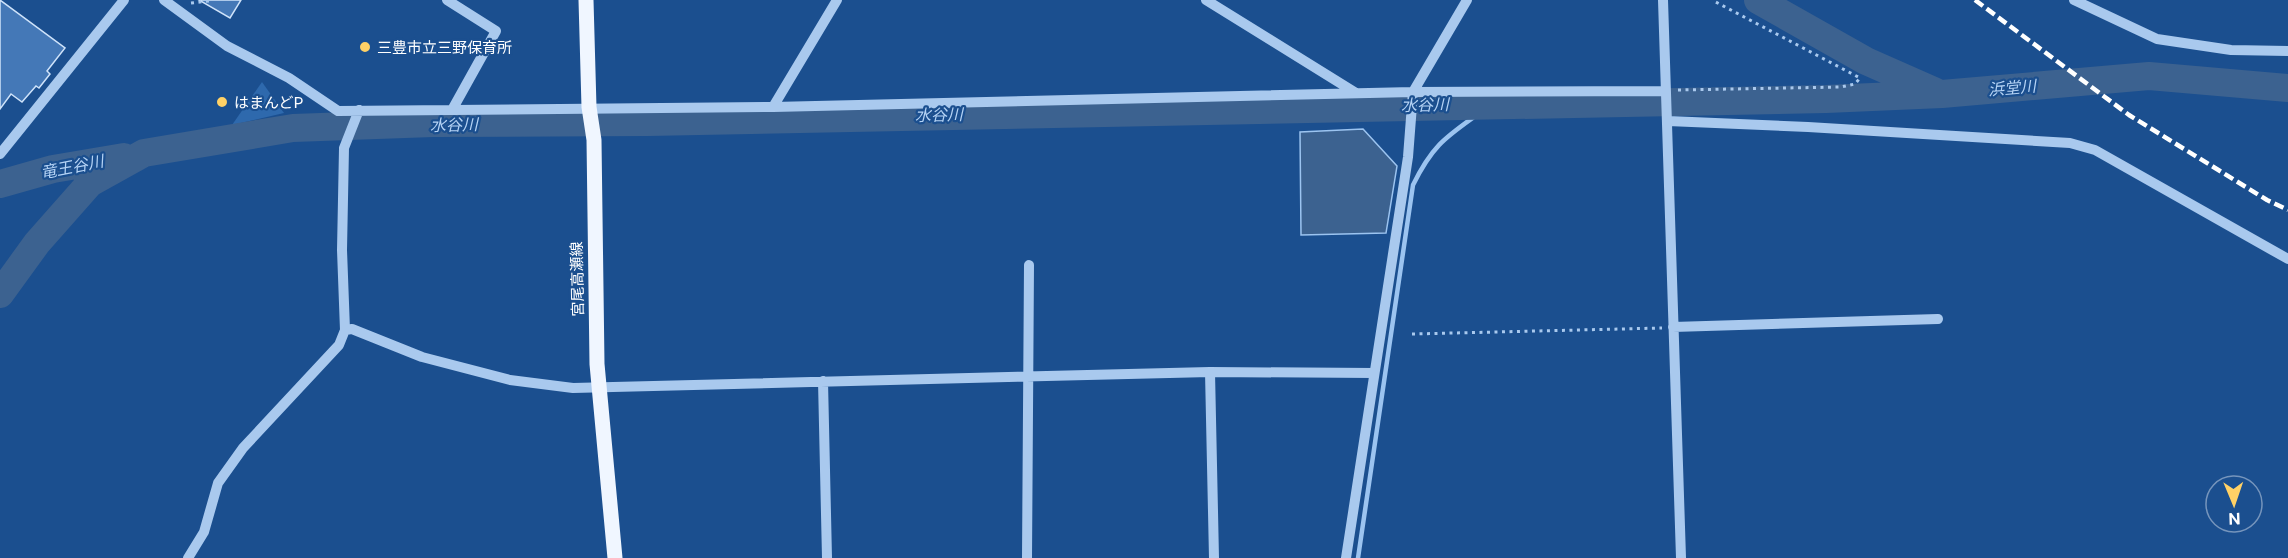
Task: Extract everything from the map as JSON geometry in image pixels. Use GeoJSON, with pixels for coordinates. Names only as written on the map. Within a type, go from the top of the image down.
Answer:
{"type":"FeatureCollection","features":[{"type":"Feature","properties":{"kind":"main road","name":"宮尾高瀬線"},"geometry":{"type":"LineString","coordinates":[[586,0],[589,108],[594,140],[598,387],[615,558]]}},
{"type":"Feature","properties":{"kind":"street"},"geometry":{"type":"LineString","coordinates":[[0,154],[124,0]]}},
{"type":"Feature","properties":{"kind":"street"},"geometry":{"type":"LineString","coordinates":[[164,0],[227,46],[289,78],[338,111],[773,106],[1358,94],[1413,96],[1667,93]]}},
{"type":"Feature","properties":{"kind":"street"},"geometry":{"type":"LineString","coordinates":[[447,0],[496,31],[452,110]]}},
{"type":"Feature","properties":{"kind":"street"},"geometry":{"type":"LineString","coordinates":[[773,106],[837,0]]}},
{"type":"Feature","properties":{"kind":"street"},"geometry":{"type":"LineString","coordinates":[[1206,0],[1358,94]]}},
{"type":"Feature","properties":{"kind":"street"},"geometry":{"type":"LineString","coordinates":[[1346,558],[1408,157],[1413,96],[1467,0]]}},
{"type":"Feature","properties":{"kind":"street"},"geometry":{"type":"LineString","coordinates":[[1663,0],[1681,558]]}},
{"type":"Feature","properties":{"kind":"street"},"geometry":{"type":"LineString","coordinates":[[2074,0],[2157,39],[2231,50],[2288,51]]}},
{"type":"Feature","properties":{"kind":"street"},"geometry":{"type":"LineString","coordinates":[[188,558],[204,532],[218,483],[243,447],[339,345],[345,330],[342,250],[344,148],[359,111]]}},
{"type":"Feature","properties":{"kind":"street"},"geometry":{"type":"LineString","coordinates":[[1668,118],[2070,143],[2095,150],[2288,258]]}},
{"type":"Feature","properties":{"kind":"street"},"geometry":{"type":"LineString","coordinates":[[1027,558],[1029,265]]}},
{"type":"Feature","properties":{"kind":"street"},"geometry":{"type":"LineString","coordinates":[[1673,327],[1938,319]]}},
{"type":"Feature","properties":{"kind":"street"},"geometry":{"type":"LineString","coordinates":[[345,330],[352,329],[422,357],[510,380],[573,388],[1028,375],[1210,372],[1374,373]]}},
{"type":"Feature","properties":{"kind":"street"},"geometry":{"type":"LineString","coordinates":[[1210,372],[1214,558]]}},
{"type":"Feature","properties":{"kind":"street"},"geometry":{"type":"LineString","coordinates":[[823,381],[827,558]]}},
{"type":"Feature","properties":{"kind":"path"},"geometry":{"type":"LineString","coordinates":[[187,0],[193,4],[209,1]]}},
{"type":"Feature","properties":{"kind":"path"},"geometry":{"type":"LineString","coordinates":[[1667,93],[1841,87],[1855,84],[1860,78],[1712,0]]}},
{"type":"Feature","properties":{"kind":"path"},"geometry":{"type":"LineString","coordinates":[[1412,334],[1673,327]]}},
{"type":"Feature","properties":{"kind":"shaded area"},"geometry":{"type":"Polygon","coordinates":[[[262,82],[284,113],[232,125],[262,82]]]}},
{"type":"Feature","properties":{"kind":"shaded area"},"geometry":{"type":"Polygon","coordinates":[[[1363,129],[1397,166],[1386,233],[1301,235],[1300,132],[1363,129]]]}},
{"type":"Feature","properties":{"kind":"building"},"geometry":{"type":"Polygon","coordinates":[[[0,0],[65,48],[47,71],[50,74],[39,88],[36,86],[22,102],[11,94],[0,109],[0,0]]]}},
{"type":"Feature","properties":{"kind":"building"},"geometry":{"type":"Polygon","coordinates":[[[199,0],[241,0],[230,18],[199,0]]]}},
{"type":"Feature","properties":{"kind":"waterway","name":"浜堂川"},"geometry":{"type":"LineString","coordinates":[[1758,0],[1866,61],[1934,91]]}},
{"type":"Feature","properties":{"kind":"waterway","name":"水谷川"},"geometry":{"type":"LineString","coordinates":[[0,294],[37,243],[90,183],[144,153],[293,128],[433,123],[648,122],[1826,99],[1942,94],[2149,76],[2288,88]]}},
{"type":"Feature","properties":{"kind":"waterway"},"geometry":{"type":"LineString","coordinates":[[1358,558],[1413,185],[1436,148],[1489,106]]}},
{"type":"Feature","properties":{"kind":"waterway","name":"竜王谷川"},"geometry":{"type":"LineString","coordinates":[[0,184],[53,169],[124,157]]}},
{"type":"Feature","properties":{"kind":"railway"},"geometry":{"type":"LineString","coordinates":[[1975,0],[2129,115],[2267,200],[2288,210]]}},
{"type":"Feature","properties":{"kind":"place","name":"三豊市立三野保育所"},"geometry":{"type":"Point","coordinates":[365,47]}},
{"type":"Feature","properties":{"kind":"place","name":"はまんどP"},"geometry":{"type":"Point","coordinates":[222,102]}}]}
